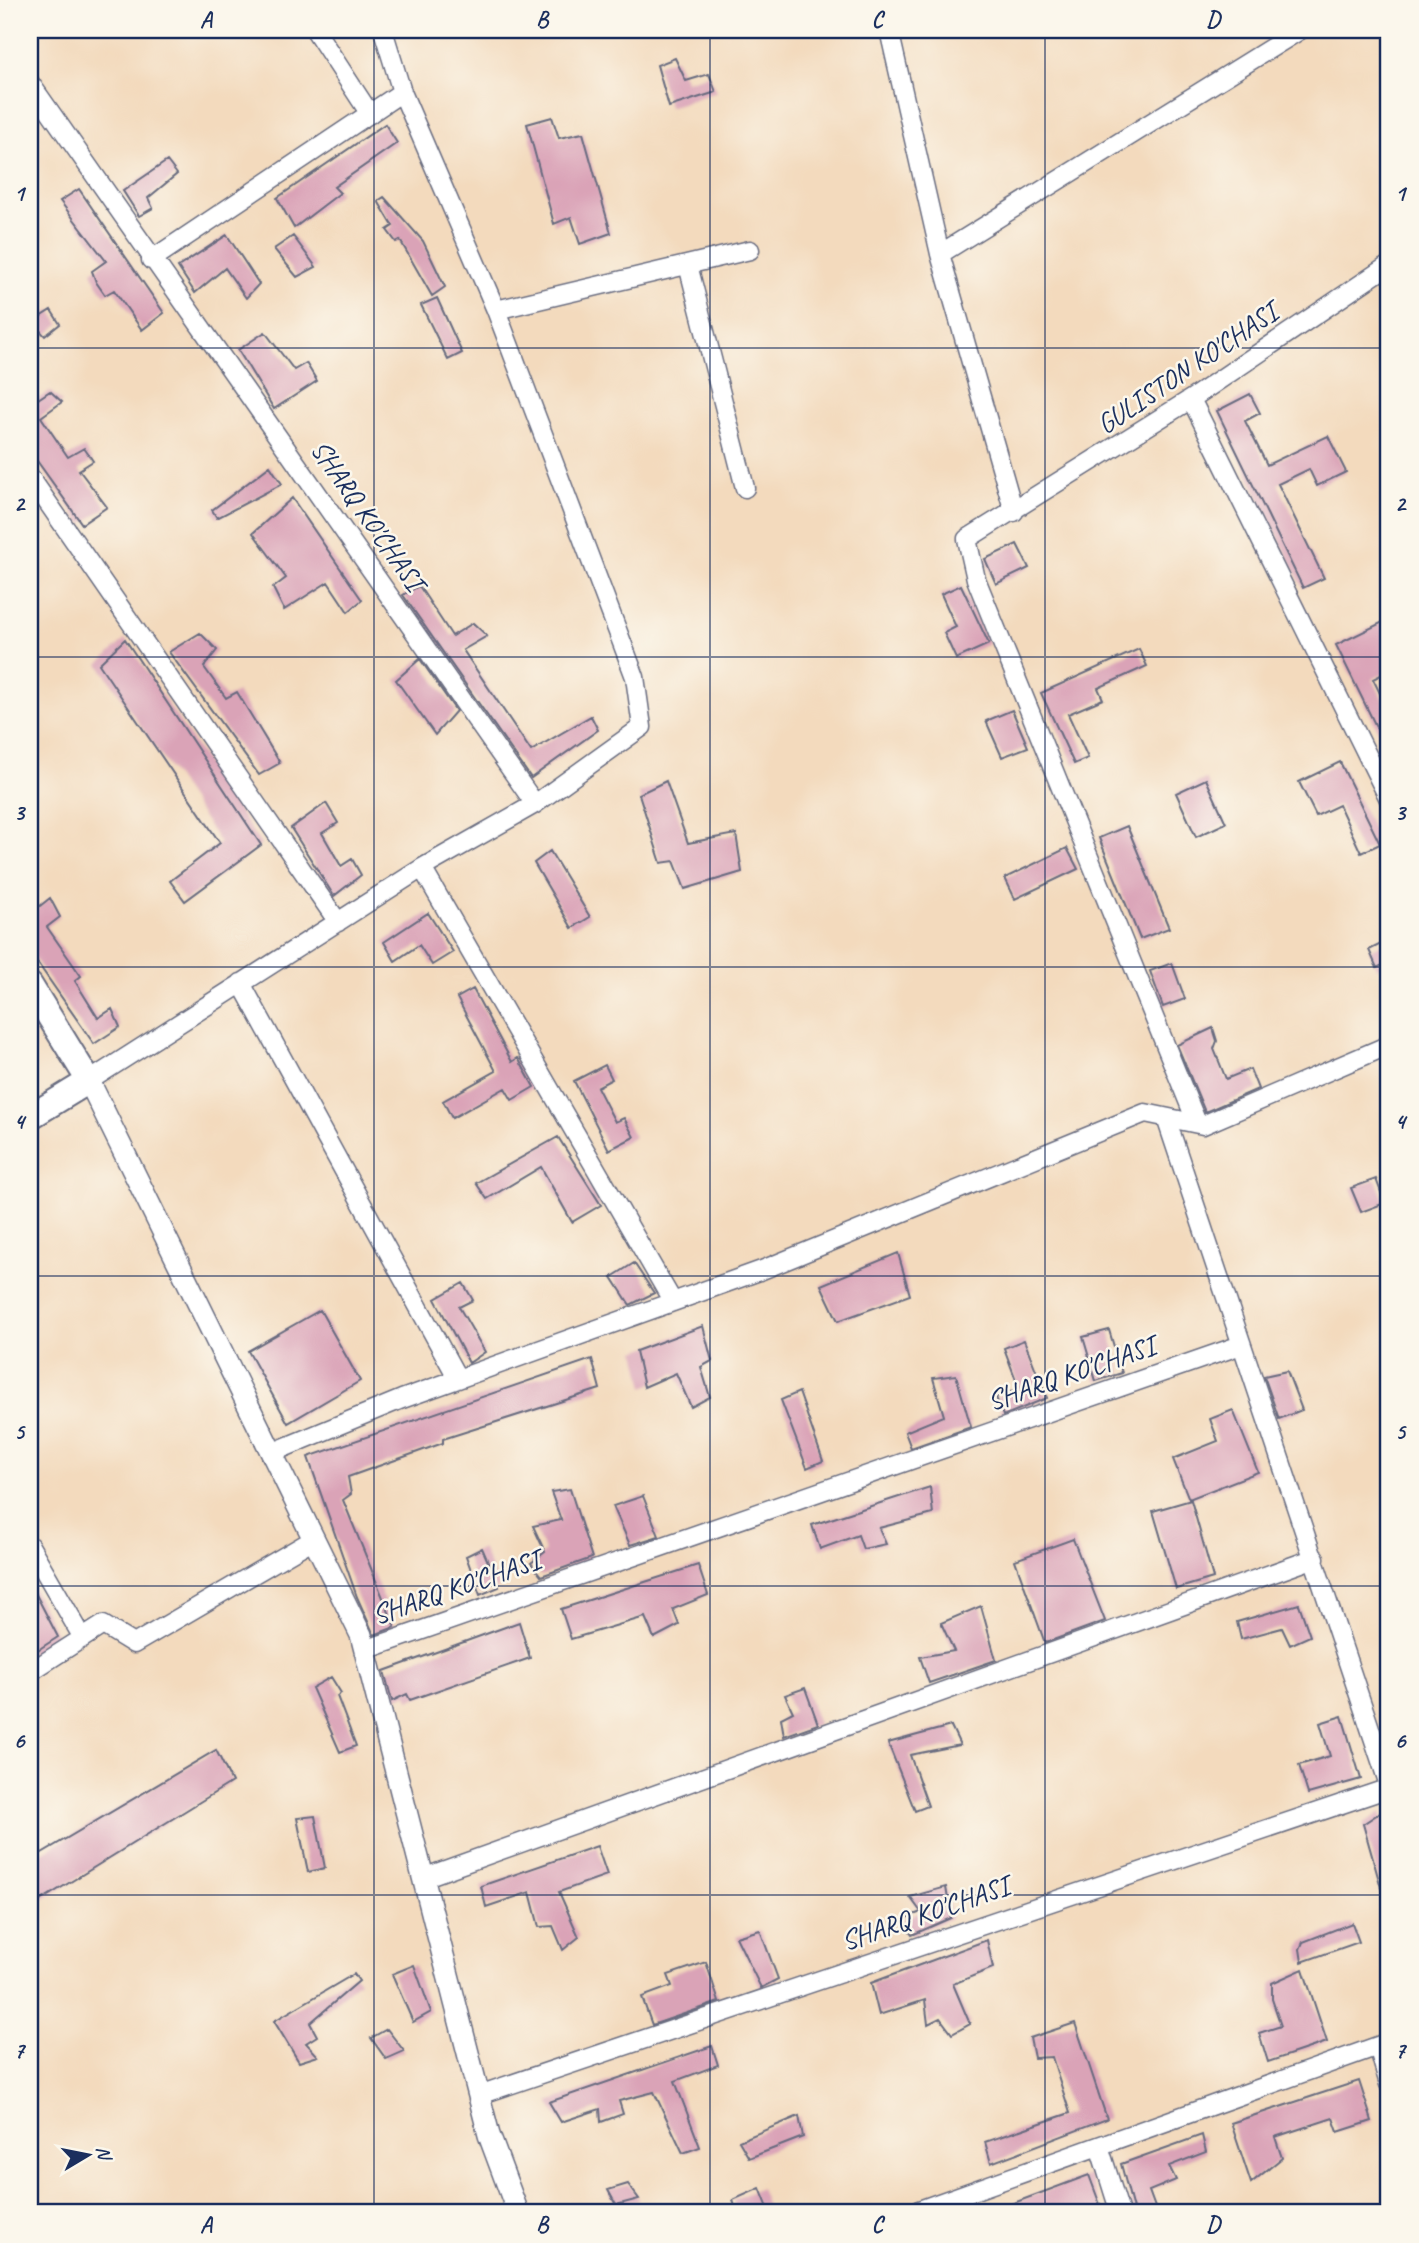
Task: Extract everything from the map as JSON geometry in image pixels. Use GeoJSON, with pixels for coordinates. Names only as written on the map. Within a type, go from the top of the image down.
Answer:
{"type":"FeatureCollection","features":[{"type":"Feature","properties":{"kind":"main road"},"geometry":{"type":"LineString","coordinates":[[30,985],[89,1081],[30,1117]]}},
{"type":"Feature","properties":{"kind":"street"},"geometry":{"type":"LineString","coordinates":[[315,30],[370,114]]}},
{"type":"Feature","properties":{"kind":"street"},"geometry":{"type":"LineString","coordinates":[[383,30],[402,92],[496,310],[635,677],[642,727],[535,804],[422,868],[89,1081],[361,1635],[489,2135],[518,2213]]}},
{"type":"Feature","properties":{"kind":"street"},"geometry":{"type":"LineString","coordinates":[[889,30],[940,254],[1014,512]]}},
{"type":"Feature","properties":{"kind":"street"},"geometry":{"type":"LineString","coordinates":[[940,254],[1300,30]]}},
{"type":"Feature","properties":{"kind":"street","name":"SHARQ KO'CHASI"},"geometry":{"type":"LineString","coordinates":[[30,83],[151,260],[535,804]]}},
{"type":"Feature","properties":{"kind":"street"},"geometry":{"type":"LineString","coordinates":[[151,260],[402,92]]}},
{"type":"Feature","properties":{"kind":"street"},"geometry":{"type":"LineString","coordinates":[[496,310],[750,250]]}},
{"type":"Feature","properties":{"kind":"street"},"geometry":{"type":"LineString","coordinates":[[688,265],[745,488]]}},
{"type":"Feature","properties":{"kind":"street","name":"GULISTON KO'CHASI"},"geometry":{"type":"LineString","coordinates":[[1197,1124],[976,579],[967,539],[1191,399],[1389,265]]}},
{"type":"Feature","properties":{"kind":"street"},"geometry":{"type":"LineString","coordinates":[[1191,399],[1389,799]]}},
{"type":"Feature","properties":{"kind":"street"},"geometry":{"type":"LineString","coordinates":[[30,477],[338,922]]}},
{"type":"Feature","properties":{"kind":"street"},"geometry":{"type":"LineString","coordinates":[[422,868],[673,1302]]}},
{"type":"Feature","properties":{"kind":"street"},"geometry":{"type":"LineString","coordinates":[[241,983],[458,1379]]}},
{"type":"Feature","properties":{"kind":"street"},"geometry":{"type":"LineString","coordinates":[[271,1453],[458,1379],[762,1270],[1145,1113],[1203,1125],[1389,1045]]}},
{"type":"Feature","properties":{"kind":"street","name":"SHARQ KO'CHASI"},"geometry":{"type":"LineString","coordinates":[[479,2095],[1389,1786],[1166,1118]]}},
{"type":"Feature","properties":{"kind":"street","name":"SHARQ KO'CHASI"},"geometry":{"type":"LineString","coordinates":[[365,1650],[1241,1345]]}},
{"type":"Feature","properties":{"kind":"street"},"geometry":{"type":"LineString","coordinates":[[30,1672],[103,1625],[134,1644],[314,1539]]}},
{"type":"Feature","properties":{"kind":"street"},"geometry":{"type":"LineString","coordinates":[[30,1546],[83,1638]]}},
{"type":"Feature","properties":{"kind":"street"},"geometry":{"type":"LineString","coordinates":[[424,1878],[1315,1558]]}},
{"type":"Feature","properties":{"kind":"street"},"geometry":{"type":"LineString","coordinates":[[911,2213],[1384,2044],[1389,2084]]}},
{"type":"Feature","properties":{"kind":"street"},"geometry":{"type":"LineString","coordinates":[[1099,2146],[1120,2213]]}},
{"type":"Feature","properties":{"kind":"building"},"geometry":{"type":"Polygon","coordinates":[[[675,58],[686,81],[709,74],[716,92],[669,107],[657,65],[675,58]]]}},
{"type":"Feature","properties":{"kind":"building"},"geometry":{"type":"Polygon","coordinates":[[[552,117],[559,138],[583,133],[611,233],[580,244],[571,217],[554,224],[527,124],[552,117]]]}},
{"type":"Feature","properties":{"kind":"building"},"geometry":{"type":"Polygon","coordinates":[[[385,124],[397,143],[334,187],[340,193],[294,228],[277,198],[385,124]]]}},
{"type":"Feature","properties":{"kind":"building"},"geometry":{"type":"Polygon","coordinates":[[[167,161],[177,174],[148,198],[153,208],[139,216],[123,191],[167,161]]]}},
{"type":"Feature","properties":{"kind":"building"},"geometry":{"type":"Polygon","coordinates":[[[79,189],[164,313],[142,330],[114,290],[105,295],[96,282],[92,271],[106,261],[60,201],[79,189]]]}},
{"type":"Feature","properties":{"kind":"building"},"geometry":{"type":"Polygon","coordinates":[[[384,197],[423,241],[445,287],[432,296],[400,240],[396,242],[387,230],[393,226],[378,201],[384,197]]]}},
{"type":"Feature","properties":{"kind":"building"},"geometry":{"type":"Polygon","coordinates":[[[227,235],[259,284],[246,298],[225,268],[195,293],[178,267],[227,235]]]}},
{"type":"Feature","properties":{"kind":"building"},"geometry":{"type":"Polygon","coordinates":[[[293,236],[316,267],[297,277],[274,249],[293,236]]]}},
{"type":"Feature","properties":{"kind":"building"},"geometry":{"type":"Polygon","coordinates":[[[437,298],[462,353],[448,360],[421,305],[437,298]]]}},
{"type":"Feature","properties":{"kind":"building"},"geometry":{"type":"Polygon","coordinates":[[[51,310],[60,324],[45,336],[32,322],[51,310]]]}},
{"type":"Feature","properties":{"kind":"building"},"geometry":{"type":"Polygon","coordinates":[[[265,332],[294,370],[306,363],[317,381],[274,409],[238,350],[265,332]]]}},
{"type":"Feature","properties":{"kind":"building"},"geometry":{"type":"Polygon","coordinates":[[[50,391],[62,402],[41,417],[68,457],[84,448],[93,461],[79,470],[107,507],[82,524],[30,451],[30,399],[32,403],[50,391]]]}},
{"type":"Feature","properties":{"kind":"building"},"geometry":{"type":"Polygon","coordinates":[[[1250,394],[1260,413],[1245,421],[1267,465],[1328,436],[1346,472],[1317,486],[1309,469],[1278,484],[1324,578],[1303,588],[1217,411],[1250,394]]]}},
{"type":"Feature","properties":{"kind":"building"},"geometry":{"type":"Polygon","coordinates":[[[270,466],[282,484],[217,518],[212,510],[270,466]]]}},
{"type":"Feature","properties":{"kind":"building"},"geometry":{"type":"Polygon","coordinates":[[[292,498],[362,600],[348,612],[328,582],[284,610],[273,588],[286,578],[253,533],[292,498]]]}},
{"type":"Feature","properties":{"kind":"building"},"geometry":{"type":"Polygon","coordinates":[[[1017,544],[1029,568],[996,584],[985,559],[1017,544]]]}},
{"type":"Feature","properties":{"kind":"building"},"geometry":{"type":"Polygon","coordinates":[[[961,585],[989,644],[956,659],[944,633],[956,627],[941,594],[961,585]]]}},
{"type":"Feature","properties":{"kind":"building"},"geometry":{"type":"Polygon","coordinates":[[[419,586],[452,636],[473,623],[487,636],[463,650],[531,751],[591,716],[598,730],[531,778],[403,595],[419,586]]]}},
{"type":"Feature","properties":{"kind":"building"},"geometry":{"type":"Polygon","coordinates":[[[1389,619],[1389,671],[1373,679],[1389,712],[1389,753],[1336,645],[1389,619]]]}},
{"type":"Feature","properties":{"kind":"building"},"geometry":{"type":"Polygon","coordinates":[[[200,633],[217,650],[204,667],[226,698],[237,692],[280,763],[259,775],[169,652],[200,633]]]}},
{"type":"Feature","properties":{"kind":"building"},"geometry":{"type":"Polygon","coordinates":[[[125,639],[261,845],[185,901],[170,881],[220,843],[99,664],[125,639]]]}},
{"type":"Feature","properties":{"kind":"building"},"geometry":{"type":"Polygon","coordinates":[[[1139,649],[1147,666],[1098,688],[1103,699],[1068,714],[1088,758],[1074,764],[1041,693],[1139,649]]]}},
{"type":"Feature","properties":{"kind":"building"},"geometry":{"type":"Polygon","coordinates":[[[420,659],[456,711],[435,735],[396,680],[420,659]]]}},
{"type":"Feature","properties":{"kind":"building"},"geometry":{"type":"Polygon","coordinates":[[[1012,710],[1028,747],[1002,757],[986,721],[1012,710]]]}},
{"type":"Feature","properties":{"kind":"building"},"geometry":{"type":"Polygon","coordinates":[[[1340,762],[1380,844],[1361,853],[1339,805],[1316,816],[1299,782],[1340,762]]]}},
{"type":"Feature","properties":{"kind":"building"},"geometry":{"type":"Polygon","coordinates":[[[1206,779],[1226,823],[1196,837],[1176,793],[1206,779]]]}},
{"type":"Feature","properties":{"kind":"building"},"geometry":{"type":"Polygon","coordinates":[[[666,781],[688,843],[736,834],[742,872],[685,889],[674,861],[661,863],[639,794],[666,781]]]}},
{"type":"Feature","properties":{"kind":"building"},"geometry":{"type":"Polygon","coordinates":[[[326,803],[338,823],[322,833],[341,866],[352,859],[361,875],[334,896],[291,828],[326,803]]]}},
{"type":"Feature","properties":{"kind":"building"},"geometry":{"type":"Polygon","coordinates":[[[1127,826],[1169,928],[1140,939],[1099,838],[1127,826]]]}},
{"type":"Feature","properties":{"kind":"building"},"geometry":{"type":"Polygon","coordinates":[[[1067,848],[1078,869],[1015,899],[1005,878],[1067,848]]]}},
{"type":"Feature","properties":{"kind":"building"},"geometry":{"type":"Polygon","coordinates":[[[550,851],[590,917],[572,928],[534,863],[550,851]]]}},
{"type":"Feature","properties":{"kind":"building"},"geometry":{"type":"Polygon","coordinates":[[[50,898],[60,917],[47,927],[81,976],[75,981],[98,1018],[112,1009],[120,1027],[94,1044],[30,952],[30,902],[35,910],[50,898]]]}},
{"type":"Feature","properties":{"kind":"building"},"geometry":{"type":"Polygon","coordinates":[[[428,913],[453,952],[432,965],[419,945],[395,961],[384,942],[428,913]]]}},
{"type":"Feature","properties":{"kind":"building"},"geometry":{"type":"Polygon","coordinates":[[[1389,940],[1389,962],[1377,968],[1369,950],[1389,940]]]}},
{"type":"Feature","properties":{"kind":"building"},"geometry":{"type":"Polygon","coordinates":[[[1172,963],[1185,999],[1163,1007],[1150,971],[1172,963]]]}},
{"type":"Feature","properties":{"kind":"building"},"geometry":{"type":"Polygon","coordinates":[[[473,989],[512,1062],[518,1058],[534,1087],[512,1100],[505,1088],[452,1118],[443,1101],[496,1071],[457,998],[473,989]]]}},
{"type":"Feature","properties":{"kind":"building"},"geometry":{"type":"Polygon","coordinates":[[[1213,1028],[1217,1041],[1214,1049],[1226,1079],[1250,1069],[1258,1089],[1205,1112],[1177,1045],[1213,1028]]]}},
{"type":"Feature","properties":{"kind":"building"},"geometry":{"type":"Polygon","coordinates":[[[605,1065],[612,1079],[597,1087],[615,1122],[624,1118],[634,1137],[609,1150],[574,1081],[605,1065]]]}},
{"type":"Feature","properties":{"kind":"building"},"geometry":{"type":"Polygon","coordinates":[[[558,1137],[601,1205],[572,1222],[541,1167],[487,1199],[476,1183],[558,1137]]]}},
{"type":"Feature","properties":{"kind":"building"},"geometry":{"type":"Polygon","coordinates":[[[1376,1179],[1385,1203],[1361,1212],[1351,1188],[1376,1179]]]}},
{"type":"Feature","properties":{"kind":"building"},"geometry":{"type":"Polygon","coordinates":[[[898,1253],[910,1295],[838,1321],[821,1285],[898,1253]]]}},
{"type":"Feature","properties":{"kind":"building"},"geometry":{"type":"Polygon","coordinates":[[[634,1263],[654,1293],[630,1305],[612,1277],[634,1263]]]}},
{"type":"Feature","properties":{"kind":"building"},"geometry":{"type":"Polygon","coordinates":[[[463,1283],[473,1300],[459,1307],[485,1352],[469,1363],[435,1299],[463,1283]]]}},
{"type":"Feature","properties":{"kind":"building"},"geometry":{"type":"Polygon","coordinates":[[[320,1310],[360,1381],[288,1423],[248,1351],[320,1310]]]}},
{"type":"Feature","properties":{"kind":"building"},"geometry":{"type":"Polygon","coordinates":[[[703,1326],[712,1361],[701,1367],[710,1397],[691,1407],[676,1373],[644,1387],[636,1351],[703,1326]]]}},
{"type":"Feature","properties":{"kind":"building"},"geometry":{"type":"Polygon","coordinates":[[[1109,1330],[1122,1373],[1096,1381],[1083,1337],[1109,1330]]]}},
{"type":"Feature","properties":{"kind":"building"},"geometry":{"type":"Polygon","coordinates":[[[1024,1340],[1047,1398],[1003,1416],[996,1397],[1019,1388],[1004,1348],[1024,1340]]]}},
{"type":"Feature","properties":{"kind":"building"},"geometry":{"type":"Polygon","coordinates":[[[592,1359],[600,1389],[443,1439],[443,1443],[348,1477],[351,1494],[343,1500],[395,1627],[374,1635],[357,1597],[308,1457],[592,1359]]]}},
{"type":"Feature","properties":{"kind":"building"},"geometry":{"type":"Polygon","coordinates":[[[1287,1371],[1302,1410],[1279,1419],[1264,1376],[1287,1371]]]}},
{"type":"Feature","properties":{"kind":"building"},"geometry":{"type":"Polygon","coordinates":[[[956,1375],[971,1427],[911,1448],[905,1432],[944,1416],[933,1378],[956,1375]]]}},
{"type":"Feature","properties":{"kind":"building"},"geometry":{"type":"Polygon","coordinates":[[[799,1392],[823,1461],[807,1468],[781,1400],[799,1392]]]}},
{"type":"Feature","properties":{"kind":"building"},"geometry":{"type":"Polygon","coordinates":[[[1233,1410],[1258,1472],[1189,1499],[1173,1459],[1218,1441],[1210,1419],[1233,1410]]]}},
{"type":"Feature","properties":{"kind":"building"},"geometry":{"type":"Polygon","coordinates":[[[930,1487],[933,1514],[879,1528],[886,1544],[863,1549],[858,1535],[820,1549],[812,1525],[930,1487]]]}},
{"type":"Feature","properties":{"kind":"building"},"geometry":{"type":"Polygon","coordinates":[[[570,1489],[592,1558],[541,1576],[531,1563],[545,1552],[533,1526],[561,1520],[551,1492],[570,1489]]]}},
{"type":"Feature","properties":{"kind":"building"},"geometry":{"type":"Polygon","coordinates":[[[643,1496],[659,1536],[630,1545],[613,1506],[643,1496]]]}},
{"type":"Feature","properties":{"kind":"building"},"geometry":{"type":"Polygon","coordinates":[[[1191,1500],[1213,1578],[1176,1589],[1153,1511],[1191,1500]]]}},
{"type":"Feature","properties":{"kind":"building"},"geometry":{"type":"Polygon","coordinates":[[[1073,1539],[1105,1621],[1045,1643],[1015,1560],[1073,1539]]]}},
{"type":"Feature","properties":{"kind":"building"},"geometry":{"type":"Polygon","coordinates":[[[482,1548],[499,1587],[480,1595],[466,1556],[482,1548]]]}},
{"type":"Feature","properties":{"kind":"building"},"geometry":{"type":"Polygon","coordinates":[[[698,1565],[708,1595],[673,1609],[679,1625],[654,1638],[645,1617],[571,1639],[561,1609],[698,1565]]]}},
{"type":"Feature","properties":{"kind":"building"},"geometry":{"type":"Polygon","coordinates":[[[30,1583],[58,1637],[30,1655],[30,1583]]]}},
{"type":"Feature","properties":{"kind":"building"},"geometry":{"type":"Polygon","coordinates":[[[1299,1604],[1310,1636],[1290,1645],[1282,1628],[1241,1639],[1237,1622],[1299,1604]]]}},
{"type":"Feature","properties":{"kind":"building"},"geometry":{"type":"Polygon","coordinates":[[[981,1606],[996,1660],[929,1683],[920,1657],[954,1651],[941,1623],[981,1606]]]}},
{"type":"Feature","properties":{"kind":"building"},"geometry":{"type":"Polygon","coordinates":[[[519,1622],[530,1658],[410,1700],[407,1694],[392,1701],[384,1671],[519,1622]]]}},
{"type":"Feature","properties":{"kind":"building"},"geometry":{"type":"Polygon","coordinates":[[[331,1677],[341,1693],[337,1696],[356,1746],[340,1752],[312,1688],[331,1677]]]}},
{"type":"Feature","properties":{"kind":"building"},"geometry":{"type":"Polygon","coordinates":[[[805,1688],[818,1724],[784,1736],[781,1718],[793,1712],[785,1695],[805,1688]]]}},
{"type":"Feature","properties":{"kind":"building"},"geometry":{"type":"Polygon","coordinates":[[[1342,1716],[1361,1779],[1308,1794],[1299,1765],[1330,1756],[1320,1723],[1342,1716]]]}},
{"type":"Feature","properties":{"kind":"building"},"geometry":{"type":"Polygon","coordinates":[[[951,1726],[960,1745],[910,1755],[928,1806],[915,1811],[888,1743],[951,1726]]]}},
{"type":"Feature","properties":{"kind":"building"},"geometry":{"type":"Polygon","coordinates":[[[216,1750],[232,1782],[30,1907],[30,1860],[216,1750]]]}},
{"type":"Feature","properties":{"kind":"building"},"geometry":{"type":"Polygon","coordinates":[[[1381,1812],[1389,1839],[1389,1898],[1384,1898],[1363,1824],[1381,1812]]]}},
{"type":"Feature","properties":{"kind":"building"},"geometry":{"type":"Polygon","coordinates":[[[315,1816],[325,1868],[308,1872],[297,1818],[315,1816]]]}},
{"type":"Feature","properties":{"kind":"building"},"geometry":{"type":"Polygon","coordinates":[[[597,1846],[607,1875],[559,1892],[579,1937],[563,1950],[553,1926],[539,1927],[530,1892],[486,1907],[481,1886],[597,1846]]]}},
{"type":"Feature","properties":{"kind":"building"},"geometry":{"type":"Polygon","coordinates":[[[946,1887],[951,1918],[912,1935],[901,1920],[921,1912],[910,1897],[946,1887]]]}},
{"type":"Feature","properties":{"kind":"building"},"geometry":{"type":"Polygon","coordinates":[[[1352,1923],[1359,1942],[1302,1962],[1300,1949],[1303,1942],[1352,1923]]]}},
{"type":"Feature","properties":{"kind":"building"},"geometry":{"type":"Polygon","coordinates":[[[760,1930],[778,1979],[761,1988],[736,1937],[760,1930]]]}},
{"type":"Feature","properties":{"kind":"building"},"geometry":{"type":"Polygon","coordinates":[[[987,1940],[993,1968],[953,1984],[970,2024],[952,2034],[940,2018],[928,2024],[925,2000],[879,2015],[871,1983],[987,1940]]]}},
{"type":"Feature","properties":{"kind":"building"},"geometry":{"type":"Polygon","coordinates":[[[706,1962],[719,2002],[652,2025],[642,1997],[672,1986],[668,1975],[706,1962]]]}},
{"type":"Feature","properties":{"kind":"building"},"geometry":{"type":"Polygon","coordinates":[[[414,1965],[431,2012],[413,2022],[392,1974],[414,1965]]]}},
{"type":"Feature","properties":{"kind":"building"},"geometry":{"type":"Polygon","coordinates":[[[1303,1969],[1327,2042],[1268,2062],[1259,2033],[1281,2026],[1272,1999],[1272,1983],[1303,1969]]]}},
{"type":"Feature","properties":{"kind":"building"},"geometry":{"type":"Polygon","coordinates":[[[354,1974],[359,1981],[310,2023],[317,2036],[306,2043],[318,2056],[299,2062],[274,2021],[354,1974]]]}},
{"type":"Feature","properties":{"kind":"building"},"geometry":{"type":"Polygon","coordinates":[[[1075,2023],[1107,2119],[991,2163],[985,2142],[1070,2113],[1052,2057],[1034,2058],[1030,2038],[1075,2023]]]}},
{"type":"Feature","properties":{"kind":"building"},"geometry":{"type":"Polygon","coordinates":[[[387,2029],[404,2051],[386,2059],[371,2038],[387,2029]]]}},
{"type":"Feature","properties":{"kind":"building"},"geometry":{"type":"Polygon","coordinates":[[[712,2046],[718,2065],[675,2081],[700,2147],[683,2153],[654,2092],[619,2101],[623,2114],[601,2122],[600,2109],[561,2122],[549,2102],[712,2046]]]}},
{"type":"Feature","properties":{"kind":"building"},"geometry":{"type":"Polygon","coordinates":[[[1359,2081],[1372,2121],[1338,2132],[1333,2118],[1275,2137],[1282,2158],[1251,2183],[1231,2123],[1359,2081]]]}},
{"type":"Feature","properties":{"kind":"building"},"geometry":{"type":"Polygon","coordinates":[[[799,2116],[803,2137],[749,2158],[739,2141],[799,2116]]]}},
{"type":"Feature","properties":{"kind":"building"},"geometry":{"type":"Polygon","coordinates":[[[1202,2135],[1206,2152],[1169,2166],[1176,2180],[1149,2191],[1157,2213],[1134,2213],[1121,2164],[1202,2135]]]}},
{"type":"Feature","properties":{"kind":"building"},"geometry":{"type":"Polygon","coordinates":[[[1089,2175],[1102,2210],[1091,2213],[995,2213],[995,2210],[1089,2175]]]}},
{"type":"Feature","properties":{"kind":"building"},"geometry":{"type":"Polygon","coordinates":[[[628,2184],[639,2199],[616,2205],[608,2190],[628,2184]]]}},
{"type":"Feature","properties":{"kind":"building"},"geometry":{"type":"Polygon","coordinates":[[[760,2188],[770,2213],[737,2213],[733,2200],[760,2188]]]}}]}
